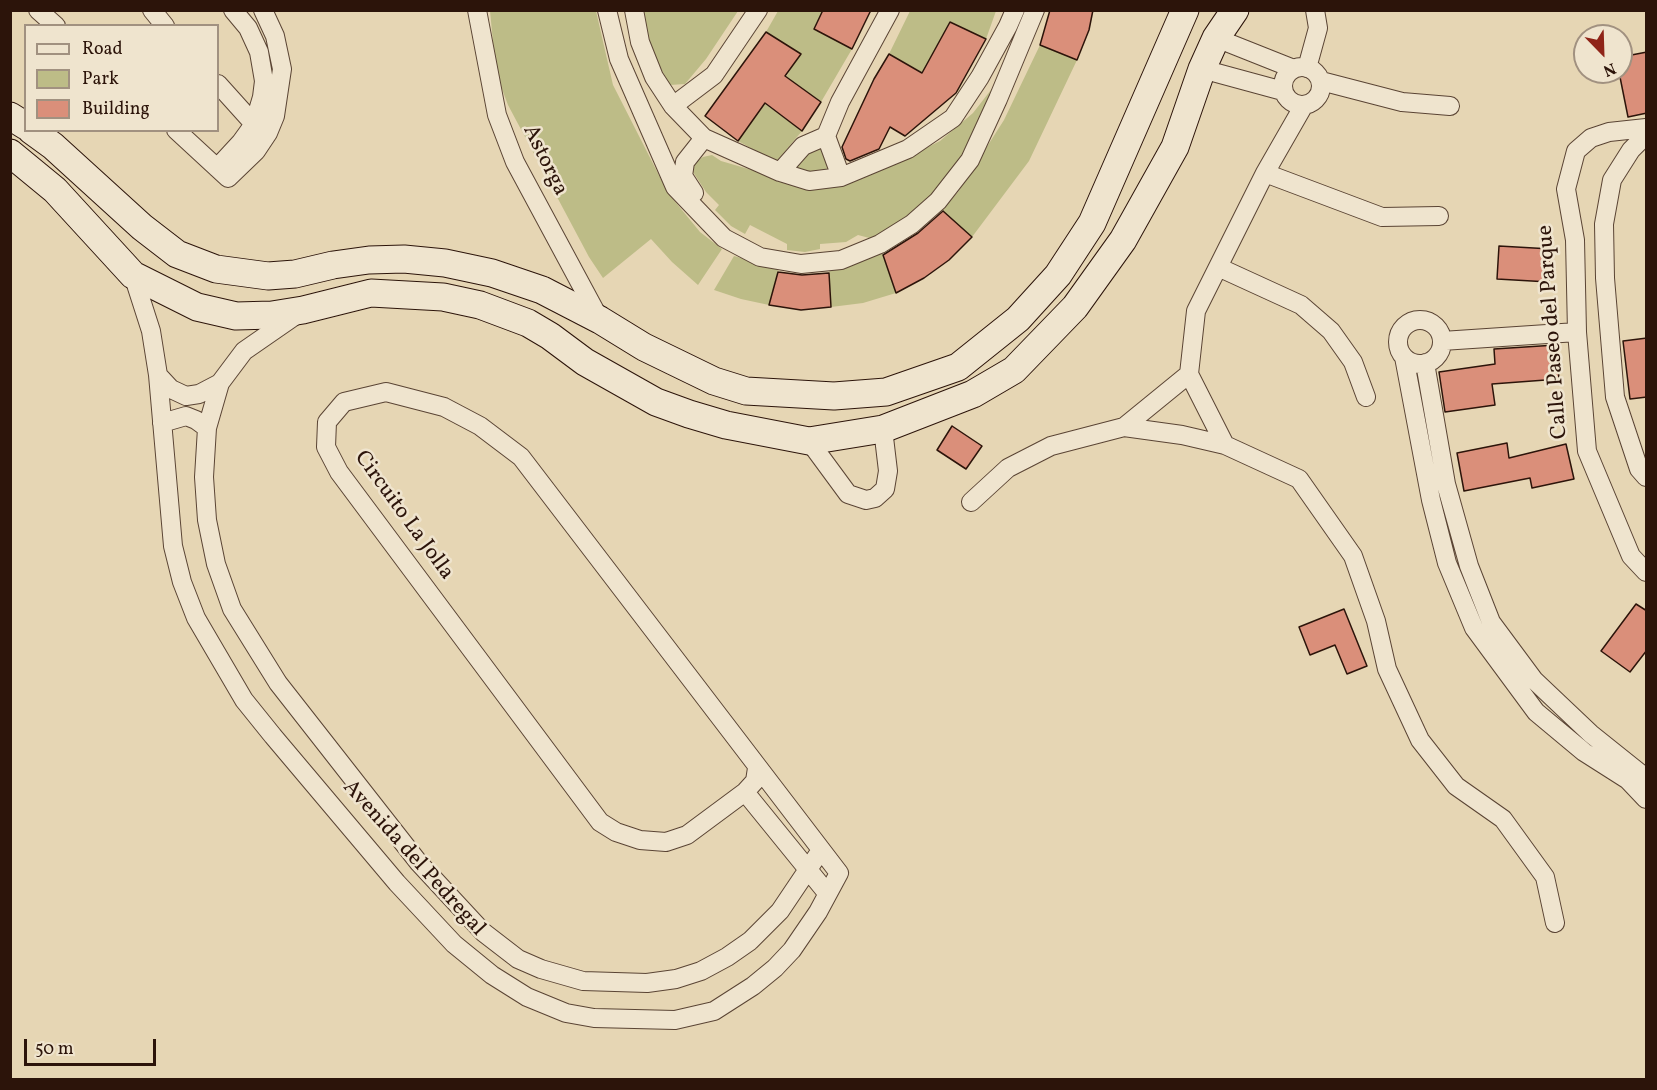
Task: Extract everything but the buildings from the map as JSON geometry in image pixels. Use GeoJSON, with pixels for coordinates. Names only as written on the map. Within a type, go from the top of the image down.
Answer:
{"type":"FeatureCollection","features":[{"type":"Feature","properties":{"kind":"street"},"geometry":{"type":"LineString","coordinates":[[38,10],[54,24]]}},
{"type":"Feature","properties":{"kind":"street"},"geometry":{"type":"LineString","coordinates":[[152,10],[163,24]]}},
{"type":"Feature","properties":{"kind":"street"},"geometry":{"type":"LineString","coordinates":[[222,173],[254,124],[264,81],[259,52],[248,28],[233,10]]}},
{"type":"Feature","properties":{"kind":"street"},"geometry":{"type":"LineString","coordinates":[[222,173],[256,151],[268,133],[278,102],[282,69],[281,56],[263,10]]}},
{"type":"Feature","properties":{"kind":"street","name":"Astorga"},"geometry":{"type":"LineString","coordinates":[[477,10],[496,115],[515,162],[600,320]]}},
{"type":"Feature","properties":{"kind":"street"},"geometry":{"type":"LineString","coordinates":[[607,10],[619,59],[675,187],[723,238],[760,257],[801,264],[841,260],[880,244],[912,224],[938,201],[970,160],[1035,10]]}},
{"type":"Feature","properties":{"kind":"street"},"geometry":{"type":"LineString","coordinates":[[673,106],[714,75],[758,10]]}},
{"type":"Feature","properties":{"kind":"street"},"geometry":{"type":"LineString","coordinates":[[841,177],[826,136],[840,102],[890,10]]}},
{"type":"Feature","properties":{"kind":"street"},"geometry":{"type":"LineString","coordinates":[[635,11],[640,42],[654,77],[673,106],[704,138],[780,172],[809,181],[841,177],[908,149],[953,118],[980,77],[1015,10]]}},
{"type":"Feature","properties":{"kind":"street"},"geometry":{"type":"LineString","coordinates":[[34,132],[53,146],[142,227],[177,254],[216,268],[268,276],[295,274],[369,260],[405,259],[445,263],[492,273],[542,290],[600,320],[644,347],[714,381],[746,391],[834,396],[886,392],[958,367],[1018,319],[1058,275],[1092,222],[1185,10]]}},
{"type":"Feature","properties":{"kind":"street"},"geometry":{"type":"LineString","coordinates":[[10,153],[55,190],[133,275],[197,307],[236,316],[272,315],[303,310],[371,293],[443,297],[480,305],[528,323],[585,362],[656,402],[726,425],[809,441],[883,429],[973,394],[1014,370],[1076,307],[1123,240],[1175,147],[1202,69],[1216,38],[1235,10]]}},
{"type":"Feature","properties":{"kind":"street"},"geometry":{"type":"LineString","coordinates":[[1283,91],[1284,78],[1300,68],[1318,28],[1315,10]]}},
{"type":"Feature","properties":{"kind":"street"},"geometry":{"type":"LineString","coordinates":[[1202,69],[1283,91],[1291,102],[1304,105],[1316,100],[1320,94],[1321,81],[1318,75],[1216,38]]}},
{"type":"Feature","properties":{"kind":"street"},"geometry":{"type":"LineString","coordinates":[[1321,81],[1402,102],[1450,105]]}},
{"type":"Feature","properties":{"kind":"street"},"geometry":{"type":"LineString","coordinates":[[219,85],[254,124]]}},
{"type":"Feature","properties":{"kind":"street"},"geometry":{"type":"LineString","coordinates":[[1225,445],[1189,374],[1196,311],[1265,173],[1304,105]]}},
{"type":"Feature","properties":{"kind":"street"},"geometry":{"type":"LineString","coordinates":[[10,116],[24,125]]}},
{"type":"Feature","properties":{"kind":"street","name":"Calle Paseo del Parque"},"geometry":{"type":"LineString","coordinates":[[1647,128],[1609,132],[1591,138],[1576,151],[1566,189],[1575,240],[1576,332],[1587,451],[1631,556],[1647,572]]}},
{"type":"Feature","properties":{"kind":"street"},"geometry":{"type":"LineString","coordinates":[[179,132],[222,173]]}},
{"type":"Feature","properties":{"kind":"street"},"geometry":{"type":"LineString","coordinates":[[1647,135],[1631,150],[1612,180],[1604,224],[1605,278],[1615,397],[1639,469],[1647,477]]}},
{"type":"Feature","properties":{"kind":"street"},"geometry":{"type":"LineString","coordinates":[[780,172],[803,146],[826,136]]}},
{"type":"Feature","properties":{"kind":"street"},"geometry":{"type":"LineString","coordinates":[[704,138],[684,162],[683,176],[697,198],[730,230],[750,240],[781,250],[841,260]]}},
{"type":"Feature","properties":{"kind":"street"},"geometry":{"type":"LineString","coordinates":[[1265,173],[1382,217],[1439,216]]}},
{"type":"Feature","properties":{"kind":"street"},"geometry":{"type":"LineString","coordinates":[[133,275],[177,254]]}},
{"type":"Feature","properties":{"kind":"street"},"geometry":{"type":"LineString","coordinates":[[1218,267],[1301,304],[1331,331],[1353,362],[1366,397]]}},
{"type":"Feature","properties":{"kind":"street"},"geometry":{"type":"LineString","coordinates":[[295,274],[303,310]]}},
{"type":"Feature","properties":{"kind":"street","name":"Avenida del Pedregal"},"geometry":{"type":"LineString","coordinates":[[133,275],[151,332],[158,375],[173,546],[182,582],[196,618],[244,700],[397,883],[454,944],[492,975],[526,997],[566,1013],[594,1018],[675,1020],[714,1011],[753,986],[775,968],[792,950],[818,912],[838,873]]}},
{"type":"Feature","properties":{"kind":"street","name":"Avenida del Pedregal"},"geometry":{"type":"LineString","coordinates":[[303,310],[244,351],[220,383],[207,428],[204,477],[207,519],[216,564],[232,609],[278,683],[419,863],[483,932],[518,959],[541,969],[583,981],[647,983],[676,979],[702,970],[727,957],[750,941],[780,911],[821,850]]}},
{"type":"Feature","properties":{"kind":"street"},"geometry":{"type":"LineString","coordinates":[[1404,357],[1417,364],[1425,363],[1437,356],[1442,341],[1440,334],[1430,323],[1415,321],[1402,329],[1398,343],[1404,357],[1431,500],[1447,564],[1474,628],[1536,712],[1584,752],[1628,780],[1647,799]]}},
{"type":"Feature","properties":{"kind":"street"},"geometry":{"type":"LineString","coordinates":[[1442,341],[1576,332]]}},
{"type":"Feature","properties":{"kind":"street"},"geometry":{"type":"LineString","coordinates":[[1425,363],[1446,484],[1469,566],[1491,622],[1534,680],[1591,734],[1647,778]]}},
{"type":"Feature","properties":{"kind":"street"},"geometry":{"type":"LineString","coordinates":[[958,367],[973,394]]}},
{"type":"Feature","properties":{"kind":"street"},"geometry":{"type":"LineString","coordinates":[[1124,427],[1189,374]]}},
{"type":"Feature","properties":{"kind":"street"},"geometry":{"type":"LineString","coordinates":[[158,375],[171,389],[186,396],[199,394],[220,383]]}},
{"type":"Feature","properties":{"kind":"street","name":"Circuito La Jolla"},"geometry":{"type":"LineString","coordinates":[[757,768],[755,781],[746,792],[687,835],[666,842],[640,840],[616,832],[600,822],[339,472],[327,447],[327,422],[344,402],[386,392],[444,407],[480,426],[521,456],[838,873]]}},
{"type":"Feature","properties":{"kind":"street"},"geometry":{"type":"LineString","coordinates":[[162,423],[186,416],[207,428]]}},
{"type":"Feature","properties":{"kind":"street"},"geometry":{"type":"LineString","coordinates":[[971,502],[1008,468],[1051,446],[1124,427],[1182,435],[1225,445],[1299,479],[1353,556],[1376,621],[1387,669],[1420,740],[1456,786],[1503,819],[1545,877],[1555,923]]}},
{"type":"Feature","properties":{"kind":"street"},"geometry":{"type":"LineString","coordinates":[[809,441],[848,494],[866,500],[874,498],[885,489],[888,471],[883,429]]}},
{"type":"Feature","properties":{"kind":"street"},"geometry":{"type":"LineString","coordinates":[[746,792],[827,893]]}},
{"type":"Feature","properties":{"kind":"street"},"geometry":{"type":"LineString","coordinates":[[397,883],[419,863]]}},
{"type":"Feature","properties":{"kind":"green space"},"geometry":{"type":"Polygon","coordinates":[[[490,11],[596,11],[613,85],[668,193],[700,232],[722,249],[698,285],[651,239],[603,278],[589,257],[508,105],[496,73],[490,11]]]}},
{"type":"Feature","properties":{"kind":"green space"},"geometry":{"type":"Polygon","coordinates":[[[645,11],[738,11],[706,59],[685,84],[670,85],[655,58],[642,16],[645,11]]]}},
{"type":"Feature","properties":{"kind":"green space"},"geometry":{"type":"Polygon","coordinates":[[[778,11],[823,11],[814,29],[852,49],[821,102],[786,77],[800,54],[766,32],[778,11]]]}},
{"type":"Feature","properties":{"kind":"green space"},"geometry":{"type":"Polygon","coordinates":[[[910,11],[996,11],[986,39],[950,22],[934,51],[969,70],[958,92],[889,54],[910,11]]]}},
{"type":"Feature","properties":{"kind":"green space"},"geometry":{"type":"Polygon","coordinates":[[[1040,45],[1077,60],[1029,161],[972,237],[942,210],[958,192],[1004,120],[1040,45]]]}},
{"type":"Feature","properties":{"kind":"green space"},"geometry":{"type":"Polygon","coordinates":[[[1001,77],[973,145],[934,197],[877,240],[858,235],[846,242],[820,244],[820,249],[805,252],[787,250],[787,244],[750,225],[745,234],[731,226],[715,210],[719,205],[706,192],[693,172],[695,162],[712,155],[721,161],[783,179],[884,169],[940,141],[973,113],[1001,77]]]}},
{"type":"Feature","properties":{"kind":"green space"},"geometry":{"type":"Polygon","coordinates":[[[765,104],[802,131],[776,162],[738,141],[765,104]]]}},
{"type":"Feature","properties":{"kind":"green space"},"geometry":{"type":"Polygon","coordinates":[[[826,137],[838,177],[781,172],[826,137]]]}},
{"type":"Feature","properties":{"kind":"green space"},"geometry":{"type":"Polygon","coordinates":[[[882,253],[896,293],[863,303],[831,307],[829,267],[882,253]]]}},
{"type":"Feature","properties":{"kind":"green space"},"geometry":{"type":"Polygon","coordinates":[[[734,256],[779,268],[769,305],[714,290],[734,256]]]}}]}
